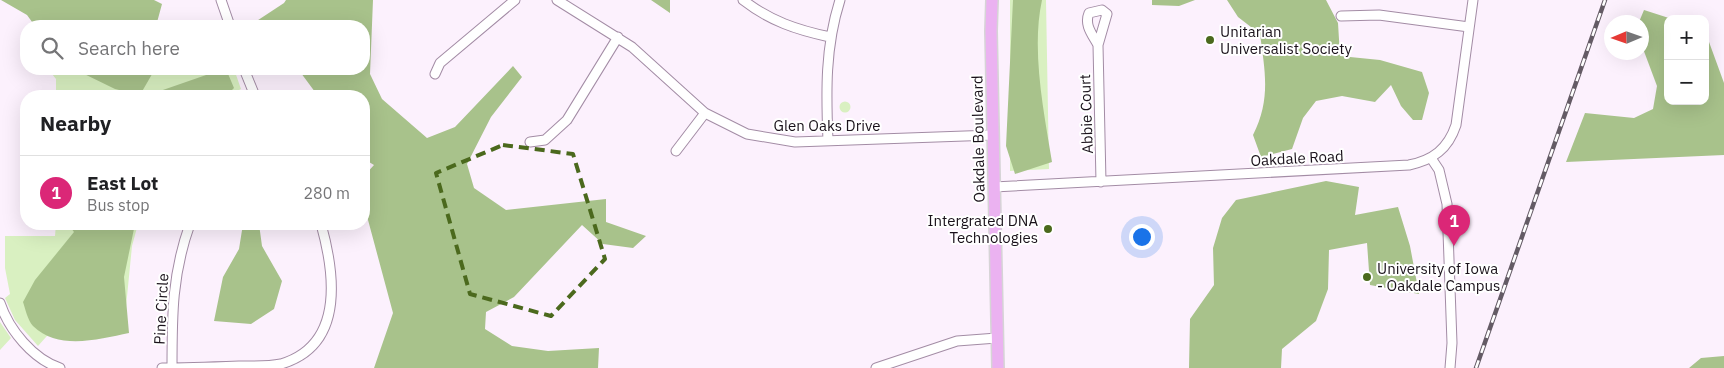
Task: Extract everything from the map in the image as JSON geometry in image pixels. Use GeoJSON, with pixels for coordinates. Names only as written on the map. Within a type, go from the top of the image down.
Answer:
{"type":"FeatureCollection","features":[{"type":"Feature","properties":{"kind":"main road","name":"Oakdale Boulevard"},"geometry":{"type":"LineString","coordinates":[[992,0],[991,31],[998,368]]}},
{"type":"Feature","properties":{"kind":"street"},"geometry":{"type":"LineString","coordinates":[[221,0],[228,20]]}},
{"type":"Feature","properties":{"kind":"street"},"geometry":{"type":"LineString","coordinates":[[435,74],[440,62],[515,0]]}},
{"type":"Feature","properties":{"kind":"street","name":"Glen Oaks Drive"},"geometry":{"type":"LineString","coordinates":[[557,0],[618,37],[647,58],[705,112],[732,128],[762,139],[795,142],[993,134]]}},
{"type":"Feature","properties":{"kind":"street"},"geometry":{"type":"LineString","coordinates":[[743,0],[761,13],[789,27],[830,37]]}},
{"type":"Feature","properties":{"kind":"street"},"geometry":{"type":"LineString","coordinates":[[828,141],[826,73],[830,37],[840,0]]}},
{"type":"Feature","properties":{"kind":"street","name":"Oakdale Road"},"geometry":{"type":"LineString","coordinates":[[994,187],[1409,165],[1431,158],[1446,146],[1456,125],[1473,0]]}},
{"type":"Feature","properties":{"kind":"street"},"geometry":{"type":"LineString","coordinates":[[1341,16],[1379,15],[1469,27]]}},
{"type":"Feature","properties":{"kind":"street"},"geometry":{"type":"LineString","coordinates":[[530,142],[545,140],[567,120],[618,37]]}},
{"type":"Feature","properties":{"kind":"street","name":"Abbie Court"},"geometry":{"type":"LineString","coordinates":[[1098,45],[1102,182]]}},
{"type":"Feature","properties":{"kind":"street"},"geometry":{"type":"LineString","coordinates":[[246,75],[253,90]]}},
{"type":"Feature","properties":{"kind":"street"},"geometry":{"type":"LineString","coordinates":[[676,151],[705,112]]}},
{"type":"Feature","properties":{"kind":"street"},"geometry":{"type":"LineString","coordinates":[[1431,158],[1440,170],[1447,204],[1452,343],[1450,368]]}},
{"type":"Feature","properties":{"kind":"street","name":"Pine Circle"},"geometry":{"type":"LineString","coordinates":[[172,368],[173,288],[188,230]]}},
{"type":"Feature","properties":{"kind":"street"},"geometry":{"type":"LineString","coordinates":[[162,368],[279,364],[309,349],[323,331],[330,313],[330,266],[322,230]]}},
{"type":"Feature","properties":{"kind":"street"},"geometry":{"type":"LineString","coordinates":[[0,303],[14,329],[38,357],[60,368]]}},
{"type":"Feature","properties":{"kind":"street"},"geometry":{"type":"LineString","coordinates":[[876,368],[957,341],[997,338]]}},
{"type":"Feature","properties":{"kind":"highlighted area"},"geometry":{"type":"Polygon","coordinates":[[[503,145],[573,154],[605,259],[551,316],[470,294],[436,173],[503,145]]]}},
{"type":"Feature","properties":{"kind":"green space"},"geometry":{"type":"Polygon","coordinates":[[[1,0],[154,0],[162,4],[158,20],[31,20],[27,15],[1,0]]]}},
{"type":"Feature","properties":{"kind":"green space"},"geometry":{"type":"Polygon","coordinates":[[[286,0],[373,0],[370,74],[370,20],[258,20],[286,0]]]}},
{"type":"Feature","properties":{"kind":"green space"},"geometry":{"type":"Polygon","coordinates":[[[651,0],[670,0],[670,13],[651,0]]]}},
{"type":"Feature","properties":{"kind":"green space"},"geometry":{"type":"Polygon","coordinates":[[[1010,0],[1046,0],[1049,169],[1010,171],[1010,0]]]}},
{"type":"Feature","properties":{"kind":"green space"},"geometry":{"type":"Polygon","coordinates":[[[1013,0],[1042,0],[1039,19],[1038,60],[1042,102],[1052,162],[1015,174],[1006,146],[1013,0]]]}},
{"type":"Feature","properties":{"kind":"green space"},"geometry":{"type":"Polygon","coordinates":[[[1152,0],[1195,0],[1179,6],[1152,5],[1152,0]]]}},
{"type":"Feature","properties":{"kind":"green space"},"geometry":{"type":"Polygon","coordinates":[[[1227,0],[1326,0],[1338,23],[1340,56],[1380,60],[1422,72],[1429,93],[1422,120],[1413,120],[1401,106],[1391,85],[1375,102],[1342,96],[1316,101],[1303,118],[1292,149],[1261,157],[1253,135],[1259,122],[1265,85],[1260,34],[1238,17],[1227,0]]]}},
{"type":"Feature","properties":{"kind":"green space"},"geometry":{"type":"Polygon","coordinates":[[[1644,10],[1664,16],[1664,105],[1709,105],[1709,42],[1724,83],[1724,155],[1566,162],[1585,113],[1634,118],[1653,109],[1657,86],[1647,60],[1649,60],[1649,15],[1642,15],[1644,10]]]}},
{"type":"Feature","properties":{"kind":"green space"},"geometry":{"type":"Polygon","coordinates":[[[513,66],[522,77],[491,117],[467,164],[474,188],[506,210],[606,199],[606,222],[646,236],[633,248],[603,244],[582,225],[514,297],[486,312],[485,329],[512,346],[548,351],[599,348],[598,368],[374,368],[393,313],[370,227],[370,169],[374,165],[370,163],[370,90],[314,90],[302,75],[370,74],[382,99],[427,138],[455,127],[513,66]]]}},
{"type":"Feature","properties":{"kind":"green space"},"geometry":{"type":"Polygon","coordinates":[[[53,75],[236,75],[241,89],[56,90],[56,79],[53,75]]]}},
{"type":"Feature","properties":{"kind":"green space"},"geometry":{"type":"Polygon","coordinates":[[[86,75],[152,75],[143,90],[115,89],[86,75]]]}},
{"type":"Feature","properties":{"kind":"green space"},"geometry":{"type":"Polygon","coordinates":[[[206,75],[229,75],[234,88],[232,90],[163,90],[206,75]]]}},
{"type":"Feature","properties":{"kind":"green space"},"geometry":{"type":"Polygon","coordinates":[[[843,102],[847,102],[850,107],[849,111],[843,112],[840,109],[840,105],[843,102]]]}},
{"type":"Feature","properties":{"kind":"green space"},"geometry":{"type":"Polygon","coordinates":[[[1326,181],[1359,187],[1355,215],[1398,207],[1410,246],[1419,294],[1370,285],[1367,243],[1329,250],[1328,289],[1316,321],[1282,349],[1281,368],[1189,368],[1190,319],[1214,285],[1213,248],[1222,218],[1236,200],[1326,181]]]}},
{"type":"Feature","properties":{"kind":"green space"},"geometry":{"type":"Polygon","coordinates":[[[56,230],[136,230],[132,246],[126,307],[71,309],[38,346],[15,320],[5,298],[10,294],[5,268],[5,236],[55,236],[56,230]]]}},
{"type":"Feature","properties":{"kind":"green space"},"geometry":{"type":"Polygon","coordinates":[[[72,230],[134,230],[124,277],[129,333],[92,340],[67,341],[43,334],[30,321],[23,302],[35,280],[74,232],[72,230]]]}},
{"type":"Feature","properties":{"kind":"green space"},"geometry":{"type":"Polygon","coordinates":[[[242,230],[260,230],[262,246],[282,281],[274,309],[251,324],[214,321],[223,277],[239,249],[242,230]]]}},
{"type":"Feature","properties":{"kind":"green space"},"geometry":{"type":"Polygon","coordinates":[[[0,322],[11,338],[0,350],[0,322]]]}},
{"type":"Feature","properties":{"kind":"green space"},"geometry":{"type":"Polygon","coordinates":[[[1724,356],[1724,368],[1689,368],[1701,358],[1724,356]]]}},
{"type":"Feature","properties":{"kind":"railway"},"geometry":{"type":"LineString","coordinates":[[1476,368],[1605,0]]}},
{"type":"Feature","properties":{"kind":"place","name":"Unitarian Universalist Society"},"geometry":{"type":"Point","coordinates":[1210,40]}},
{"type":"Feature","properties":{"kind":"place","name":"Intergrated DNA Technologies"},"geometry":{"type":"Point","coordinates":[1048,229]}},
{"type":"Feature","properties":{"kind":"place","name":"East Lot"},"geometry":{"type":"Point","coordinates":[1454,246]}},
{"type":"Feature","properties":{"kind":"place","name":"University of Iowa - Oakdale Campus"},"geometry":{"type":"Point","coordinates":[1367,277]}}]}
